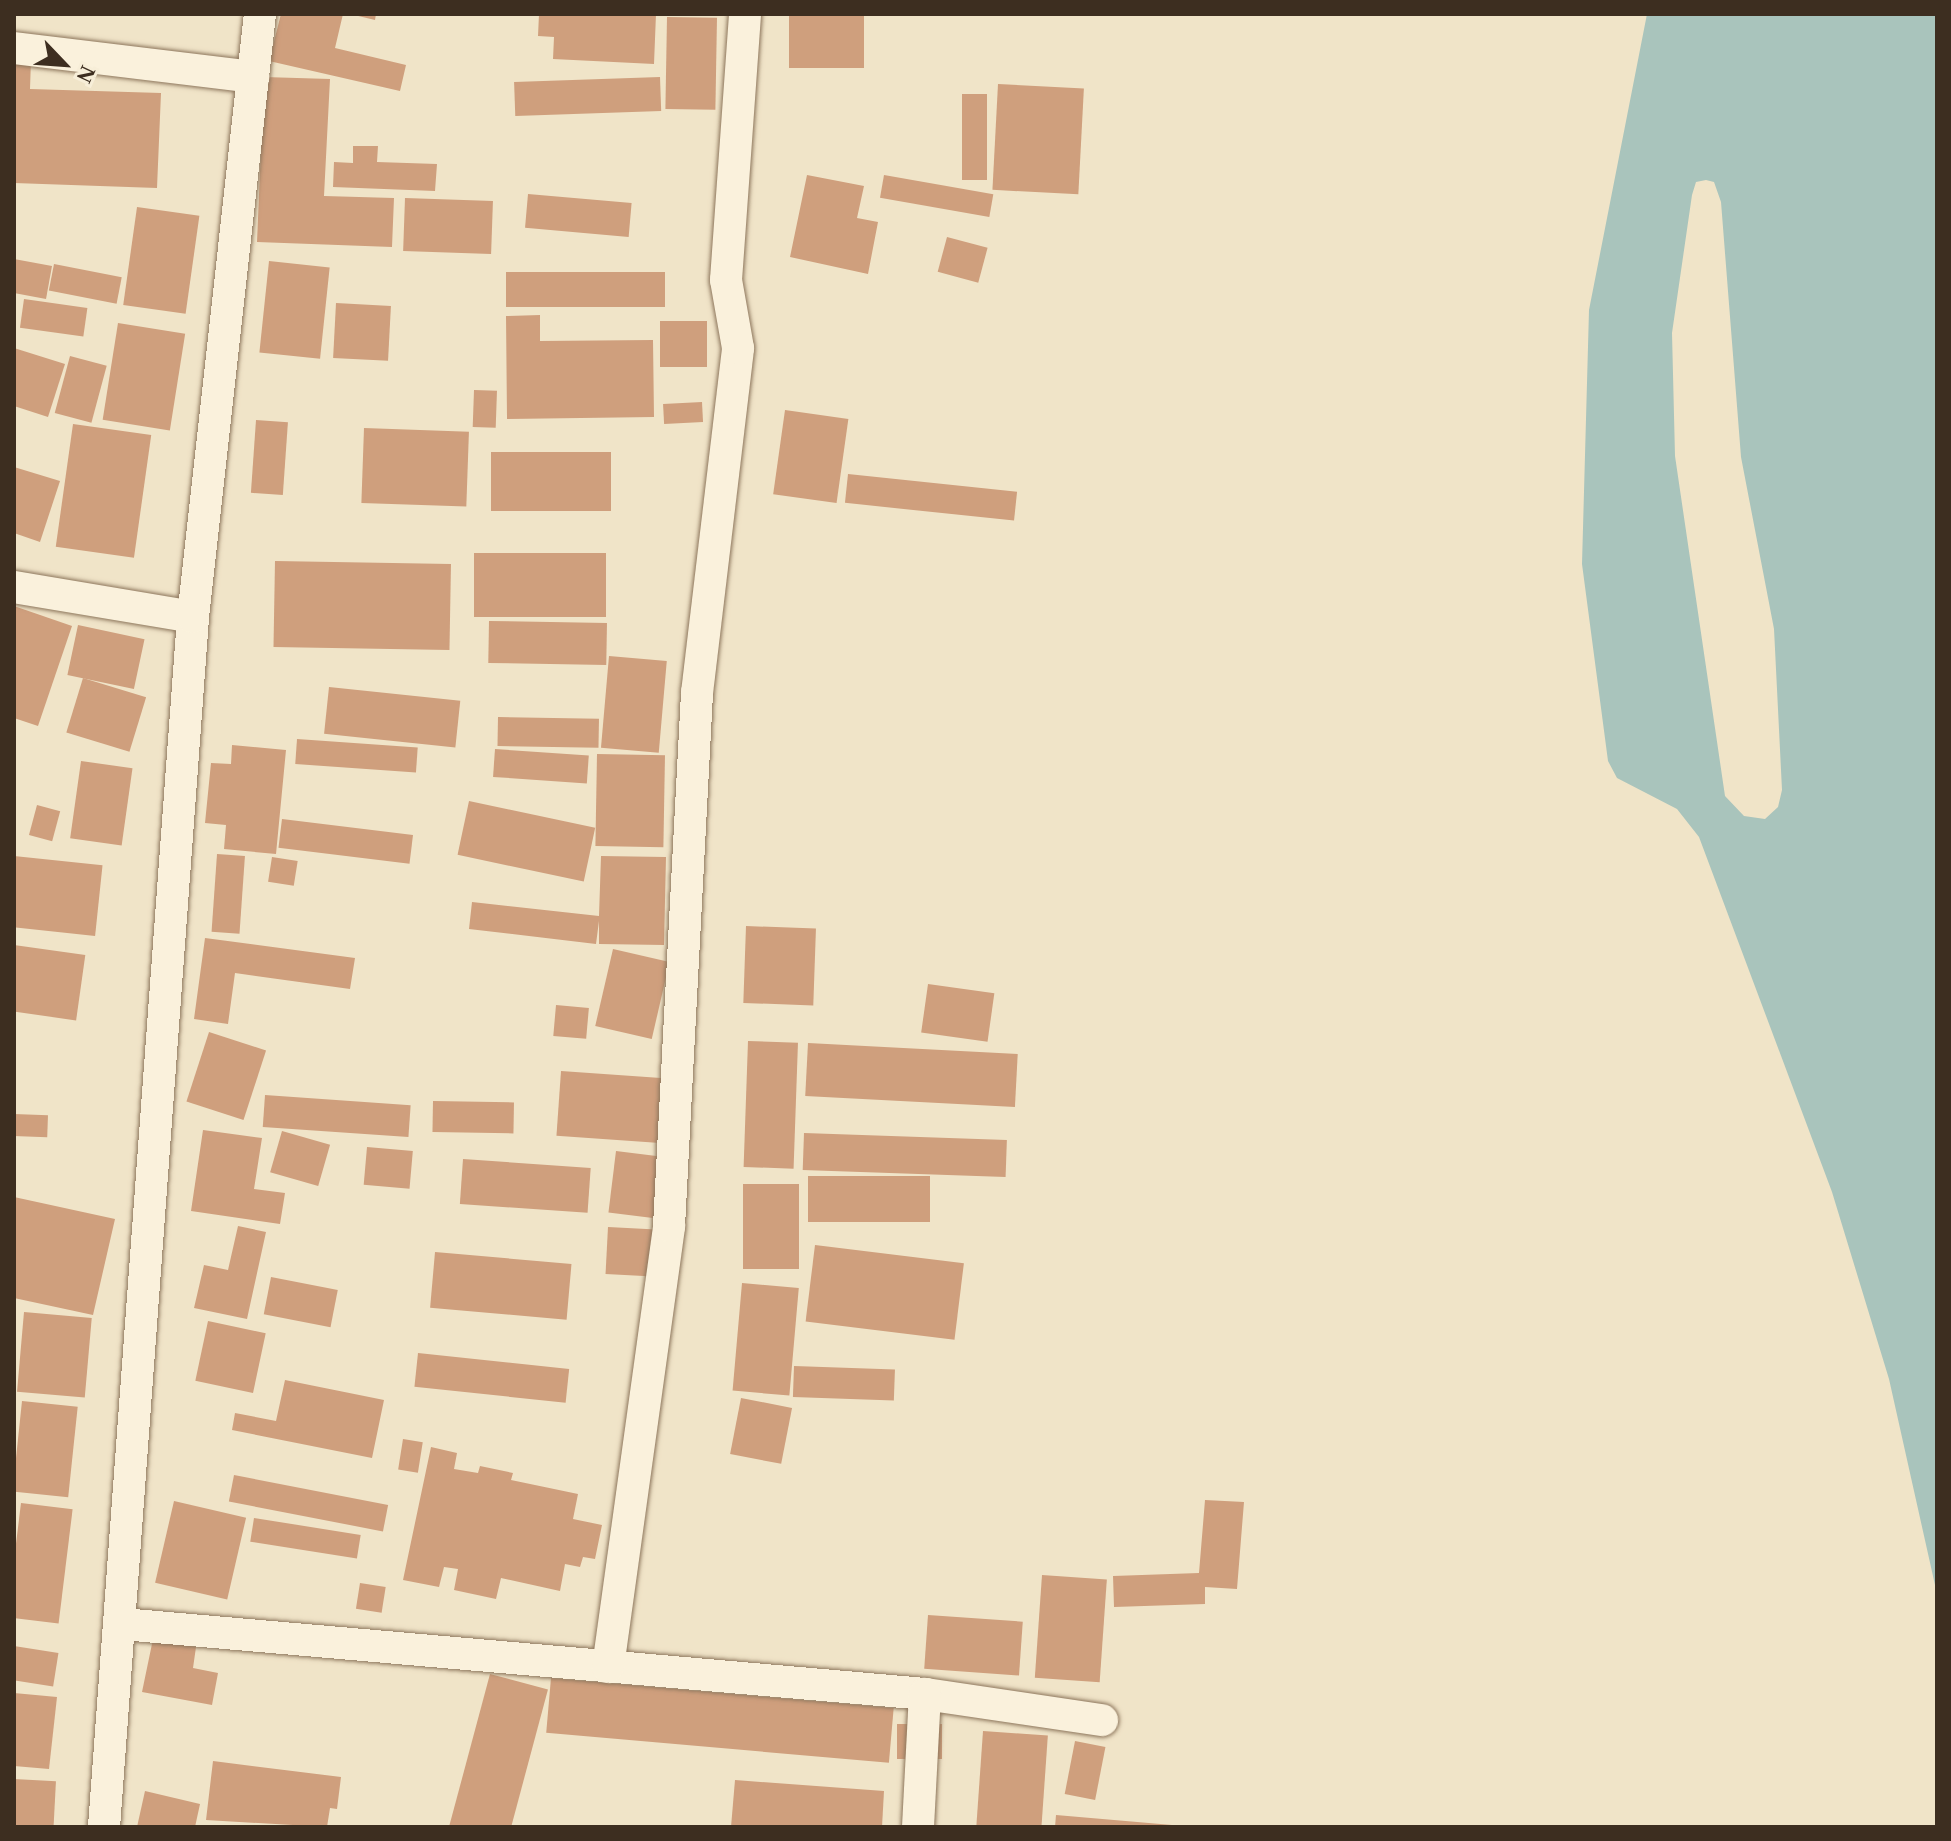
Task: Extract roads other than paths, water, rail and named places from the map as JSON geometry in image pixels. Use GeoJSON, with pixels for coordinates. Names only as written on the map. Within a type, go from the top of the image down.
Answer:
{"type":"FeatureCollection","features":[{"type":"Feature","properties":{"kind":"street"},"geometry":{"type":"LineString","coordinates":[[104,1827],[122,1624],[193,617],[260,14]]}},
{"type":"Feature","properties":{"kind":"street"},"geometry":{"type":"LineString","coordinates":[[608,1667],[669,1226],[697,693],[738,348],[726,280],[745,14]]}},
{"type":"Feature","properties":{"kind":"street"},"geometry":{"type":"LineString","coordinates":[[14,48],[253,77]]}},
{"type":"Feature","properties":{"kind":"street"},"geometry":{"type":"LineString","coordinates":[[14,587],[193,617]]}},
{"type":"Feature","properties":{"kind":"street"},"geometry":{"type":"LineString","coordinates":[[122,1624],[925,1694],[1102,1720]]}},
{"type":"Feature","properties":{"kind":"street"},"geometry":{"type":"LineString","coordinates":[[918,1827],[925,1694]]}},
{"type":"Feature","properties":{"kind":"water"},"geometry":{"type":"Polygon","coordinates":[[[1647,14],[1937,14],[1937,1594],[1889,1379],[1832,1192],[1699,837],[1677,809],[1617,778],[1608,761],[1582,564],[1589,310],[1647,14]],[[1696,182],[1692,195],[1672,333],[1675,456],[1725,796],[1744,816],[1765,819],[1778,807],[1782,790],[1774,629],[1741,457],[1721,202],[1714,182],[1696,182]]]}}]}
